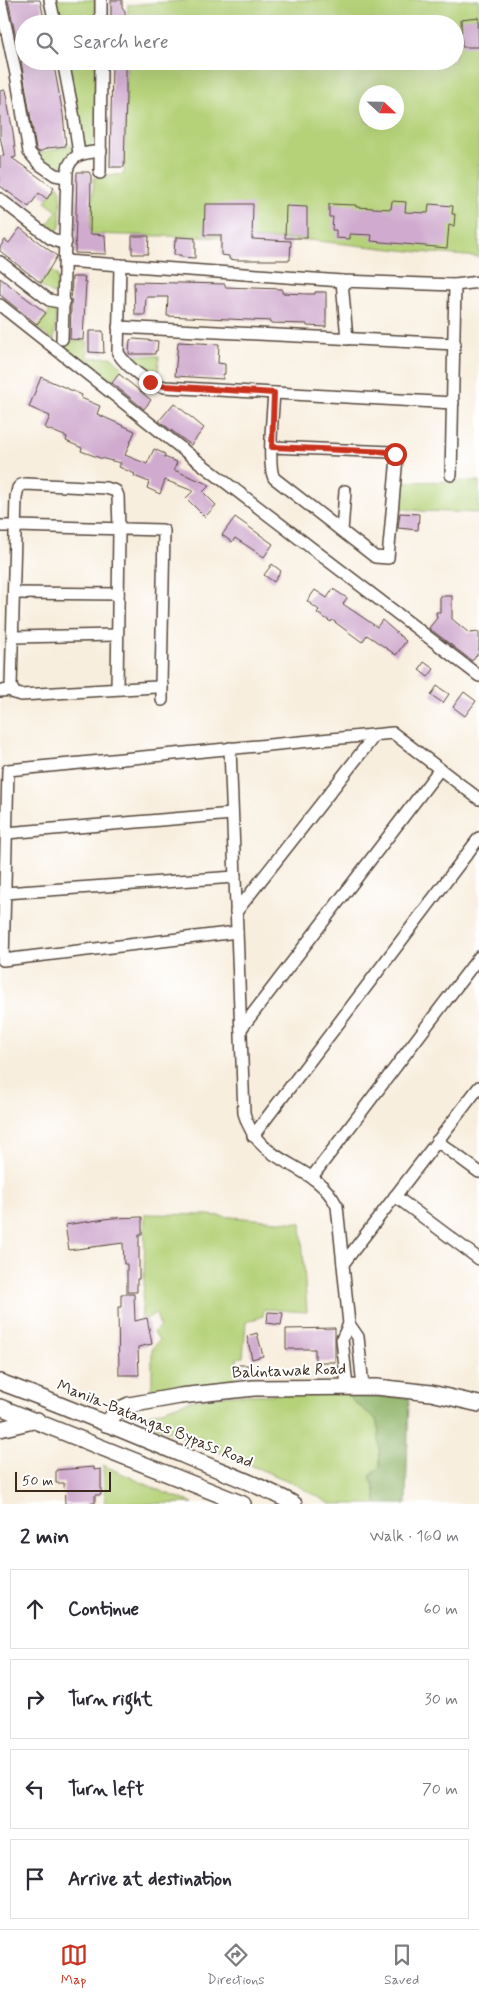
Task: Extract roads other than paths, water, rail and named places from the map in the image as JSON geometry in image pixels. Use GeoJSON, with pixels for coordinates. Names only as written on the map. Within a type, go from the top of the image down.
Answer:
{"type":"FeatureCollection","features":[{"type":"Feature","properties":{"kind":"main road","name":"Manila-Batangas Bypass Road"},"geometry":{"type":"LineString","coordinates":[[0,1382],[238,1477],[294,1504]]}},
{"type":"Feature","properties":{"kind":"main road","name":"Balintawak Road"},"geometry":{"type":"LineString","coordinates":[[106,1424],[118,1410],[129,1405],[180,1396],[254,1388],[363,1387],[431,1393],[479,1404]]}},
{"type":"Feature","properties":{"kind":"main road"},"geometry":{"type":"LineString","coordinates":[[0,1407],[37,1420],[175,1478],[243,1504]]}},
{"type":"Feature","properties":{"kind":"main road"},"geometry":{"type":"LineString","coordinates":[[0,1429],[37,1420]]}},
{"type":"Feature","properties":{"kind":"main road"},"geometry":{"type":"LineString","coordinates":[[175,1478],[186,1457]]}},
{"type":"Feature","properties":{"kind":"street"},"geometry":{"type":"LineString","coordinates":[[0,0],[17,80],[29,152],[39,164],[55,175],[66,177]]}},
{"type":"Feature","properties":{"kind":"street"},"geometry":{"type":"LineString","coordinates":[[50,0],[53,15]]}},
{"type":"Feature","properties":{"kind":"street"},"geometry":{"type":"LineString","coordinates":[[101,0],[101,15]]}},
{"type":"Feature","properties":{"kind":"street"},"geometry":{"type":"LineString","coordinates":[[65,70],[74,118],[78,154]]}},
{"type":"Feature","properties":{"kind":"street"},"geometry":{"type":"LineString","coordinates":[[100,174],[101,70]]}},
{"type":"Feature","properties":{"kind":"street"},"geometry":{"type":"LineString","coordinates":[[62,339],[66,261],[66,177],[71,161],[78,154],[101,151]]}},
{"type":"Feature","properties":{"kind":"street"},"geometry":{"type":"LineString","coordinates":[[0,199],[50,238],[59,242],[66,242]]}},
{"type":"Feature","properties":{"kind":"street"},"geometry":{"type":"LineString","coordinates":[[66,261],[342,281],[455,285],[479,282]]}},
{"type":"Feature","properties":{"kind":"street"},"geometry":{"type":"LineString","coordinates":[[0,262],[49,300],[64,303]]}},
{"type":"Feature","properties":{"kind":"street"},"geometry":{"type":"LineString","coordinates":[[120,265],[117,347],[120,356],[154,384],[453,403]]}},
{"type":"Feature","properties":{"kind":"street"},"geometry":{"type":"LineString","coordinates":[[342,281],[347,339]]}},
{"type":"Feature","properties":{"kind":"street"},"geometry":{"type":"LineString","coordinates":[[451,475],[455,285]]}},
{"type":"Feature","properties":{"kind":"street"},"geometry":{"type":"LineString","coordinates":[[0,305],[195,459],[479,676]]}},
{"type":"Feature","properties":{"kind":"street"},"geometry":{"type":"LineString","coordinates":[[118,327],[455,344]]}},
{"type":"Feature","properties":{"kind":"street"},"geometry":{"type":"LineString","coordinates":[[272,447],[398,453],[389,557],[378,558],[274,478],[271,472],[274,393]]}},
{"type":"Feature","properties":{"kind":"street"},"geometry":{"type":"LineString","coordinates":[[13,690],[17,492],[21,485],[26,484],[112,488],[116,491],[118,496],[119,530],[117,689]]}},
{"type":"Feature","properties":{"kind":"street"},"geometry":{"type":"LineString","coordinates":[[342,531],[345,491]]}},
{"type":"Feature","properties":{"kind":"street"},"geometry":{"type":"LineString","coordinates":[[0,526],[162,530],[165,533],[162,700]]}},
{"type":"Feature","properties":{"kind":"street"},"geometry":{"type":"LineString","coordinates":[[14,593],[118,594]]}},
{"type":"Feature","properties":{"kind":"street"},"geometry":{"type":"LineString","coordinates":[[13,637],[117,635]]}},
{"type":"Feature","properties":{"kind":"street"},"geometry":{"type":"LineString","coordinates":[[0,690],[13,690],[14,693],[21,694],[159,687],[162,684]]}},
{"type":"Feature","properties":{"kind":"street"},"geometry":{"type":"LineString","coordinates":[[237,932],[3,960],[8,770],[393,733],[479,799]]}},
{"type":"Feature","properties":{"kind":"street"},"geometry":{"type":"LineString","coordinates":[[236,912],[375,735]]}},
{"type":"Feature","properties":{"kind":"street"},"geometry":{"type":"LineString","coordinates":[[230,748],[244,1113],[253,1136],[275,1156],[312,1177],[327,1190],[337,1206],[349,1324],[358,1338],[363,1387]]}},
{"type":"Feature","properties":{"kind":"street"},"geometry":{"type":"LineString","coordinates":[[241,1029],[440,769]]}},
{"type":"Feature","properties":{"kind":"street"},"geometry":{"type":"LineString","coordinates":[[6,833],[232,814]]}},
{"type":"Feature","properties":{"kind":"street"},"geometry":{"type":"LineString","coordinates":[[253,1136],[479,838]]}},
{"type":"Feature","properties":{"kind":"street"},"geometry":{"type":"LineString","coordinates":[[4,892],[235,877]]}},
{"type":"Feature","properties":{"kind":"street"},"geometry":{"type":"LineString","coordinates":[[312,1177],[479,957]]}},
{"type":"Feature","properties":{"kind":"street"},"geometry":{"type":"LineString","coordinates":[[343,1264],[479,1087]]}},
{"type":"Feature","properties":{"kind":"street"},"geometry":{"type":"LineString","coordinates":[[437,1141],[479,1172]]}},
{"type":"Feature","properties":{"kind":"street"},"geometry":{"type":"LineString","coordinates":[[395,1196],[479,1259]]}},
{"type":"Feature","properties":{"kind":"street"},"geometry":{"type":"LineString","coordinates":[[347,1387],[342,1339],[349,1324]]}}]}
